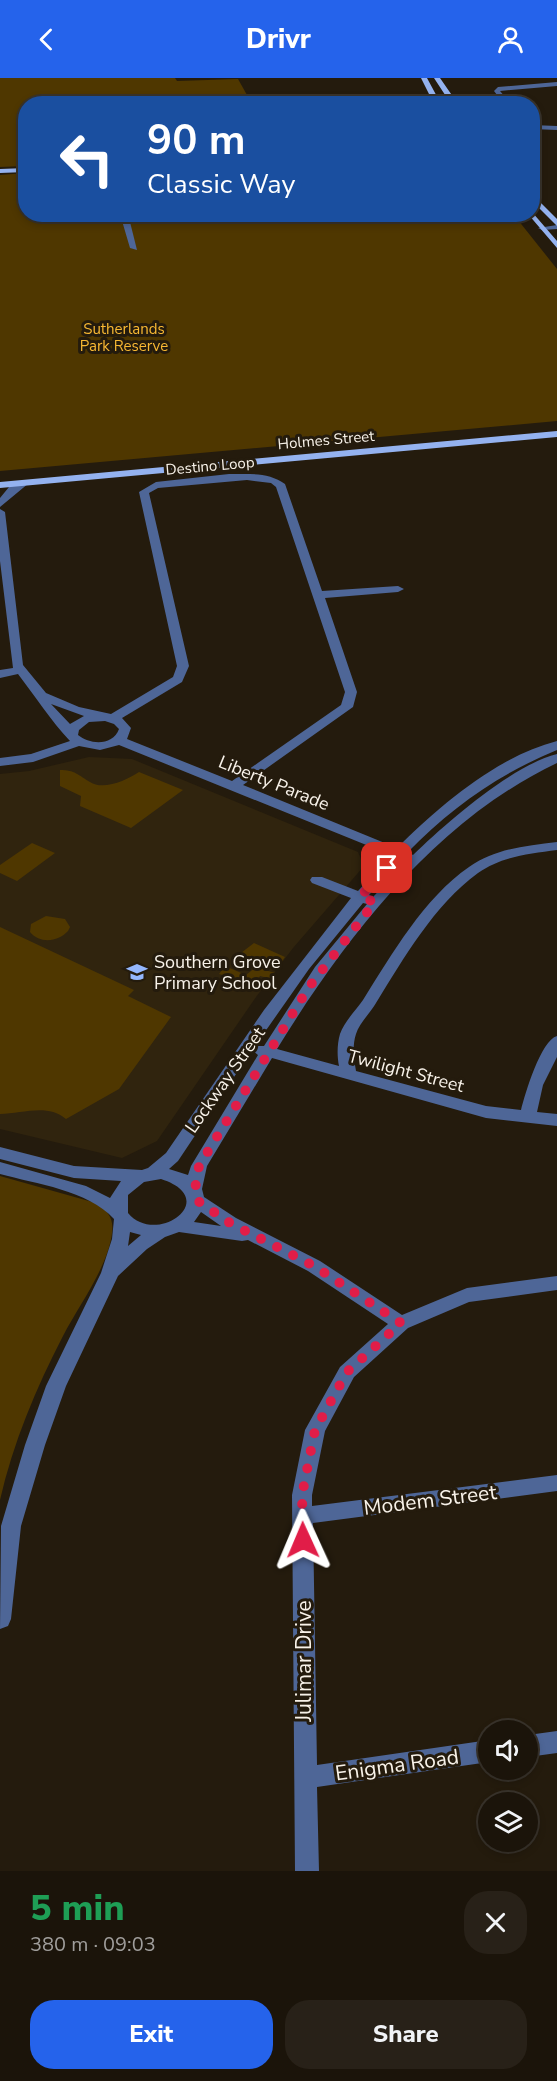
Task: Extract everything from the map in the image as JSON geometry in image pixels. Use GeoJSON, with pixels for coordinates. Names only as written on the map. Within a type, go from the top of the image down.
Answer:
{"type":"FeatureCollection","features":[{"type":"Feature","properties":{"kind":"main road"},"geometry":{"type":"LineString","coordinates":[[424,78],[434,96]]}},
{"type":"Feature","properties":{"kind":"main road"},"geometry":{"type":"LineString","coordinates":[[437,78],[449,96]]}},
{"type":"Feature","properties":{"kind":"main road"},"geometry":{"type":"LineString","coordinates":[[0,171],[18,170]]}},
{"type":"Feature","properties":{"kind":"main road"},"geometry":{"type":"LineString","coordinates":[[540,205],[557,228]]}},
{"type":"Feature","properties":{"kind":"main road"},"geometry":{"type":"LineString","coordinates":[[543,208],[557,215]]}},
{"type":"Feature","properties":{"kind":"main road"},"geometry":{"type":"LineString","coordinates":[[537,222],[557,246]]}},
{"type":"Feature","properties":{"kind":"main road","name":"Holmes Street"},"geometry":{"type":"LineString","coordinates":[[0,483],[24,483],[557,434]]}},
{"type":"Feature","properties":{"kind":"main road","name":"Holmes Street"},"geometry":{"type":"LineString","coordinates":[[0,483],[56,476],[97,476]]}},
{"type":"Feature","properties":{"kind":"street"},"geometry":{"type":"LineString","coordinates":[[501,96],[498,89],[557,84]]}},
{"type":"Feature","properties":{"kind":"street"},"geometry":{"type":"LineString","coordinates":[[540,127],[557,128]]}},
{"type":"Feature","properties":{"kind":"street"},"geometry":{"type":"LineString","coordinates":[[126,222],[134,248]]}},
{"type":"Feature","properties":{"kind":"street"},"geometry":{"type":"LineString","coordinates":[[543,230],[557,228]]}},
{"type":"Feature","properties":{"kind":"street","name":"Destino Loop"},"geometry":{"type":"LineString","coordinates":[[109,718],[178,679],[183,666],[144,492],[169,484],[258,476],[275,479],[281,486],[351,692],[347,707],[233,786]]}},
{"type":"Feature","properties":{"kind":"street"},"geometry":{"type":"LineString","coordinates":[[0,504],[13,489],[24,483]]}},
{"type":"Feature","properties":{"kind":"street"},"geometry":{"type":"LineString","coordinates":[[0,512],[5,603],[15,660],[19,670],[41,695],[46,706],[75,737],[104,745],[119,740],[125,732],[125,728],[109,718],[75,710],[41,695]]}},
{"type":"Feature","properties":{"kind":"street"},"geometry":{"type":"LineString","coordinates":[[319,596],[398,589]]}},
{"type":"Feature","properties":{"kind":"street"},"geometry":{"type":"LineString","coordinates":[[0,674],[19,670]]}},
{"type":"Feature","properties":{"kind":"street"},"geometry":{"type":"LineString","coordinates":[[0,762],[33,758],[75,737],[81,721],[109,718]]}},
{"type":"Feature","properties":{"kind":"street","name":"Liberty Parade"},"geometry":{"type":"LineString","coordinates":[[119,740],[416,860]]}},
{"type":"Feature","properties":{"kind":"street","name":"Lockway Street"},"geometry":{"type":"LineString","coordinates":[[147,1175],[172,1157],[305,964],[360,897],[401,854],[462,797],[510,766],[557,746]]}},
{"type":"Feature","properties":{"kind":"street","name":"Lockway Street"},"geometry":{"type":"LineString","coordinates":[[196,1195],[199,1166],[268,1053],[309,987],[375,902],[453,824],[519,776],[557,758]]}},
{"type":"Feature","properties":{"kind":"street"},"geometry":{"type":"LineString","coordinates":[[349,1077],[345,1056],[348,1034],[431,912],[454,886],[491,859],[511,852],[557,846]]}},
{"type":"Feature","properties":{"kind":"street"},"geometry":{"type":"LineString","coordinates":[[317,880],[375,902]]}},
{"type":"Feature","properties":{"kind":"street"},"geometry":{"type":"LineString","coordinates":[[528,1118],[535,1085],[557,1041]]}},
{"type":"Feature","properties":{"kind":"street","name":"Twilight Street"},"geometry":{"type":"LineString","coordinates":[[247,1047],[349,1077],[486,1112],[557,1120]]}},
{"type":"Feature","properties":{"kind":"street"},"geometry":{"type":"LineString","coordinates":[[0,1154],[80,1173],[172,1175],[181,1178],[196,1195],[256,1238],[314,1266],[401,1323]]}},
{"type":"Feature","properties":{"kind":"street"},"geometry":{"type":"LineString","coordinates":[[0,1168],[80,1190],[94,1196],[139,1229],[161,1231]]}},
{"type":"Feature","properties":{"kind":"street"},"geometry":{"type":"LineString","coordinates":[[0,1619],[11,1526],[35,1445],[56,1386],[110,1274],[121,1239],[121,1216],[117,1205],[120,1191],[133,1180],[147,1175]]}},
{"type":"Feature","properties":{"kind":"street"},"geometry":{"type":"LineString","coordinates":[[110,1274],[141,1244],[161,1231],[179,1226],[189,1219],[196,1210],[196,1195]]}},
{"type":"Feature","properties":{"kind":"street"},"geometry":{"type":"LineString","coordinates":[[179,1226],[256,1238]]}},
{"type":"Feature","properties":{"kind":"street","name":"Julimar Drive"},"geometry":{"type":"LineString","coordinates":[[307,1871],[302,1495],[315,1430],[347,1372],[401,1323],[467,1295],[557,1283]]}},
{"type":"Feature","properties":{"kind":"street","name":"Modem Street"},"geometry":{"type":"LineString","coordinates":[[303,1516],[557,1483]]}},
{"type":"Feature","properties":{"kind":"street"},"geometry":{"type":"LineString","coordinates":[[538,1745],[557,1742]]}},
{"type":"Feature","properties":{"kind":"street","name":"Enigma Road"},"geometry":{"type":"LineString","coordinates":[[304,1778],[478,1754]]}},
{"type":"Feature","properties":{"kind":"shaded area","name":"Southern Grove Primary School"},"geometry":{"type":"Polygon","coordinates":[[[89,757],[132,759],[358,852],[364,866],[293,948],[256,997],[157,1141],[122,1158],[0,1129],[0,774],[29,771],[89,757]]]}},
{"type":"Feature","properties":{"kind":"green space"},"geometry":{"type":"Polygon","coordinates":[[[0,78],[175,78],[177,81],[238,79],[247,95],[18,96],[18,166],[0,167],[0,78]]]}},
{"type":"Feature","properties":{"kind":"green space","name":"Sutherlands Park Reserve"},"geometry":{"type":"Polygon","coordinates":[[[18,174],[18,222],[520,222],[557,269],[557,421],[0,471],[0,175],[18,174]]]}},
{"type":"Feature","properties":{"kind":"green space"},"geometry":{"type":"Polygon","coordinates":[[[60,770],[73,772],[90,782],[101,785],[122,781],[139,772],[183,790],[131,828],[80,806],[81,796],[60,786],[60,770]]]}},
{"type":"Feature","properties":{"kind":"green space"},"geometry":{"type":"Polygon","coordinates":[[[32,843],[55,853],[17,881],[0,873],[0,865],[32,843]]]}},
{"type":"Feature","properties":{"kind":"green space"},"geometry":{"type":"Polygon","coordinates":[[[46,916],[65,919],[70,927],[68,931],[64,935],[49,940],[34,936],[30,932],[31,924],[46,916]]]}},
{"type":"Feature","properties":{"kind":"green space"},"geometry":{"type":"Polygon","coordinates":[[[0,927],[134,990],[128,996],[171,1017],[119,1089],[66,1119],[59,1114],[43,1110],[0,1114],[0,927]]]}},
{"type":"Feature","properties":{"kind":"green space"},"geometry":{"type":"Polygon","coordinates":[[[254,943],[285,957],[278,967],[237,956],[254,943]]]}},
{"type":"Feature","properties":{"kind":"green space"},"geometry":{"type":"Polygon","coordinates":[[[225,966],[246,975],[256,967],[275,973],[271,979],[260,976],[255,984],[219,974],[225,966]]]}},
{"type":"Feature","properties":{"kind":"green space"},"geometry":{"type":"Polygon","coordinates":[[[0,1176],[96,1203],[109,1215],[112,1233],[99,1272],[63,1336],[35,1396],[19,1437],[0,1500],[0,1176]]]}},
{"type":"Feature","properties":{"kind":"place","name":"Southern Grove Primary School"},"geometry":{"type":"Point","coordinates":[137,972]}},
{"type":"Feature","properties":{"kind":"route"},"geometry":{"type":"LineString","coordinates":[[303,1540],[302,1495],[315,1430],[347,1372],[401,1323],[314,1266],[256,1238],[217,1215],[198,1201],[195,1189],[199,1166],[309,987],[375,902],[360,897],[387,868]]}}]}
